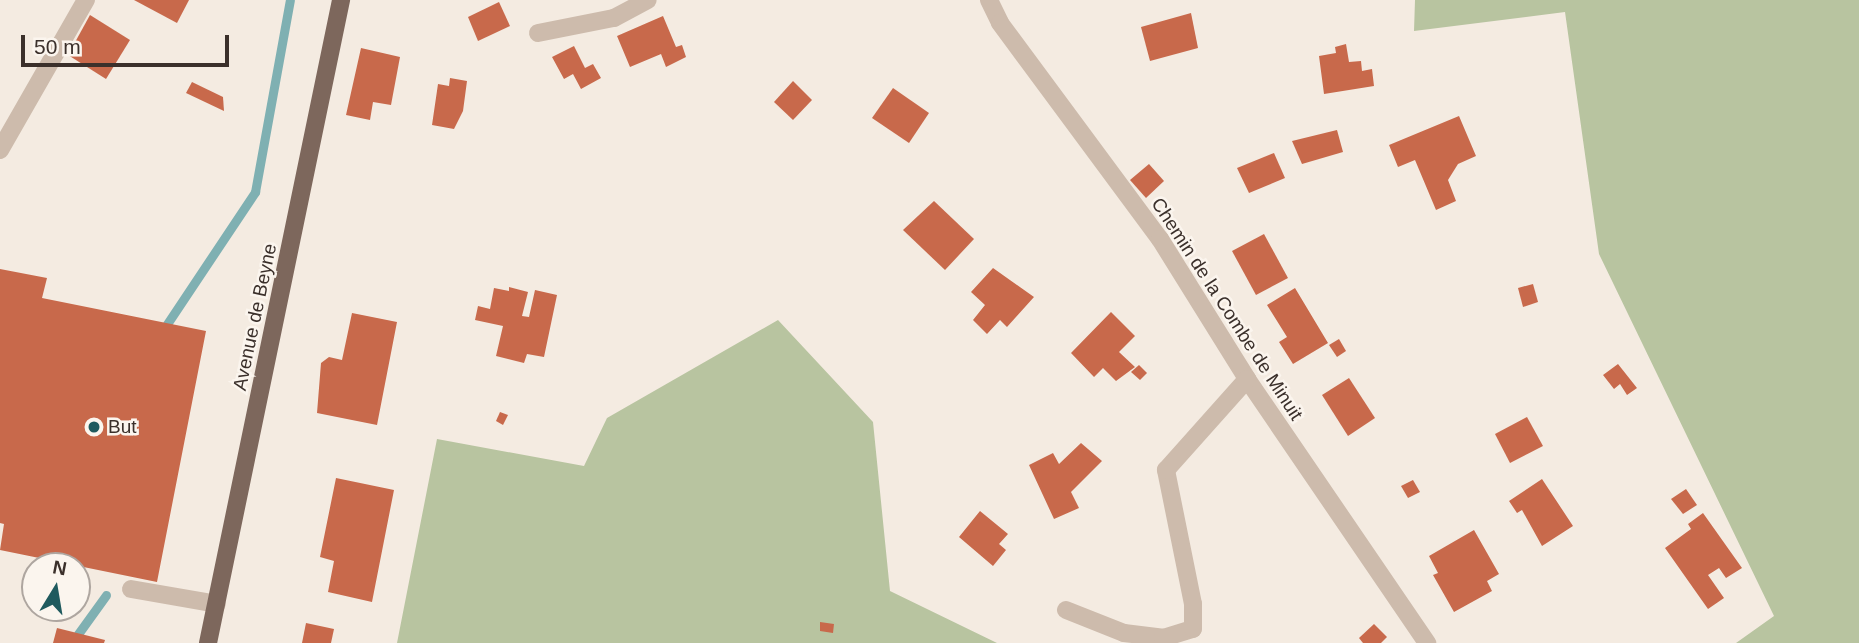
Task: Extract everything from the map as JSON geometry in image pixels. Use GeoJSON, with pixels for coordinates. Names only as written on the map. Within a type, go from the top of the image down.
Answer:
{"type":"FeatureCollection","features":[{"type":"Feature","properties":{"kind":"main road","name":"Avenue de Beyne"},"geometry":{"type":"LineString","coordinates":[[208,643],[341,0]]}},
{"type":"Feature","properties":{"kind":"street"},"geometry":{"type":"LineString","coordinates":[[0,150],[86,0]]}},
{"type":"Feature","properties":{"kind":"street"},"geometry":{"type":"LineString","coordinates":[[538,33],[614,18],[648,0]]}},
{"type":"Feature","properties":{"kind":"street","name":"Chemin de la Combe de Minuit"},"geometry":{"type":"LineString","coordinates":[[989,0],[1000,23],[1160,239],[1247,379],[1427,643]]}},
{"type":"Feature","properties":{"kind":"street"},"geometry":{"type":"LineString","coordinates":[[1066,610],[1137,635],[1163,638],[1193,629],[1194,604],[1166,470],[1247,379]]}},
{"type":"Feature","properties":{"kind":"street"},"geometry":{"type":"LineString","coordinates":[[131,589],[217,604]]}},
{"type":"Feature","properties":{"kind":"green space"},"geometry":{"type":"Polygon","coordinates":[[[1415,0],[1859,0],[1859,643],[1736,643],[1774,616],[1599,254],[1565,12],[1414,31],[1415,0]]]}},
{"type":"Feature","properties":{"kind":"green space"},"geometry":{"type":"Polygon","coordinates":[[[778,320],[873,422],[890,591],[997,643],[397,643],[437,439],[584,466],[607,418],[778,320]]]}},
{"type":"Feature","properties":{"kind":"building"},"geometry":{"type":"Polygon","coordinates":[[[134,0],[189,0],[177,23],[134,0]]]}},
{"type":"Feature","properties":{"kind":"building"},"geometry":{"type":"Polygon","coordinates":[[[499,2],[510,26],[478,41],[468,17],[499,2]]]}},
{"type":"Feature","properties":{"kind":"building"},"geometry":{"type":"Polygon","coordinates":[[[1191,13],[1198,48],[1150,61],[1141,27],[1191,13]]]}},
{"type":"Feature","properties":{"kind":"building"},"geometry":{"type":"Polygon","coordinates":[[[90,15],[130,40],[106,79],[68,55],[90,15]]]}},
{"type":"Feature","properties":{"kind":"building"},"geometry":{"type":"Polygon","coordinates":[[[663,16],[676,47],[682,45],[686,57],[666,67],[661,54],[630,67],[617,36],[663,16]]]}},
{"type":"Feature","properties":{"kind":"building"},"geometry":{"type":"Polygon","coordinates":[[[1346,44],[1349,62],[1361,61],[1362,71],[1372,69],[1374,86],[1324,94],[1319,56],[1336,53],[1335,47],[1346,44]]]}},
{"type":"Feature","properties":{"kind":"building"},"geometry":{"type":"Polygon","coordinates":[[[574,46],[585,68],[593,64],[601,78],[581,89],[573,74],[564,79],[552,57],[574,46]]]}},
{"type":"Feature","properties":{"kind":"building"},"geometry":{"type":"Polygon","coordinates":[[[361,48],[400,57],[391,105],[373,102],[370,120],[346,115],[361,48]]]}},
{"type":"Feature","properties":{"kind":"building"},"geometry":{"type":"Polygon","coordinates":[[[450,78],[467,81],[463,111],[454,129],[432,125],[438,84],[449,86],[450,78]]]}},
{"type":"Feature","properties":{"kind":"building"},"geometry":{"type":"Polygon","coordinates":[[[793,81],[812,100],[793,120],[774,102],[793,81]]]}},
{"type":"Feature","properties":{"kind":"building"},"geometry":{"type":"Polygon","coordinates":[[[192,82],[223,97],[224,111],[186,93],[192,82]]]}},
{"type":"Feature","properties":{"kind":"building"},"geometry":{"type":"Polygon","coordinates":[[[893,88],[929,113],[909,143],[872,118],[893,88]]]}},
{"type":"Feature","properties":{"kind":"building"},"geometry":{"type":"Polygon","coordinates":[[[1459,116],[1476,156],[1458,164],[1448,180],[1456,201],[1436,210],[1415,160],[1398,167],[1389,145],[1459,116]]]}},
{"type":"Feature","properties":{"kind":"building"},"geometry":{"type":"Polygon","coordinates":[[[1337,130],[1343,152],[1302,164],[1292,141],[1337,130]]]}},
{"type":"Feature","properties":{"kind":"building"},"geometry":{"type":"Polygon","coordinates":[[[1274,153],[1285,178],[1249,193],[1237,168],[1274,153]]]}},
{"type":"Feature","properties":{"kind":"building"},"geometry":{"type":"Polygon","coordinates":[[[1149,164],[1164,181],[1146,198],[1130,180],[1149,164]]]}},
{"type":"Feature","properties":{"kind":"building"},"geometry":{"type":"Polygon","coordinates":[[[934,201],[974,239],[945,270],[903,230],[934,201]]]}},
{"type":"Feature","properties":{"kind":"building"},"geometry":{"type":"Polygon","coordinates":[[[1264,234],[1288,278],[1256,295],[1232,251],[1264,234]]]}},
{"type":"Feature","properties":{"kind":"building"},"geometry":{"type":"Polygon","coordinates":[[[993,268],[1034,297],[1007,327],[1000,320],[987,334],[973,320],[985,305],[971,292],[993,268]]]}},
{"type":"Feature","properties":{"kind":"building","name":"But"},"geometry":{"type":"Polygon","coordinates":[[[0,269],[47,278],[42,298],[206,331],[157,582],[91,569],[91,552],[21,552],[21,554],[0,550],[4,524],[0,523],[0,269]]]}},
{"type":"Feature","properties":{"kind":"building"},"geometry":{"type":"Polygon","coordinates":[[[1533,284],[1538,302],[1523,307],[1518,288],[1533,284]]]}},
{"type":"Feature","properties":{"kind":"building"},"geometry":{"type":"Polygon","coordinates":[[[509,287],[528,292],[522,316],[529,317],[535,290],[557,295],[544,357],[527,354],[524,363],[496,356],[503,326],[475,320],[478,306],[490,309],[494,288],[509,291],[509,287]]]}},
{"type":"Feature","properties":{"kind":"building"},"geometry":{"type":"Polygon","coordinates":[[[1295,288],[1328,343],[1293,364],[1279,342],[1287,337],[1267,305],[1295,288]]]}},
{"type":"Feature","properties":{"kind":"building"},"geometry":{"type":"Polygon","coordinates":[[[1111,312],[1135,336],[1119,352],[1135,367],[1116,381],[1103,368],[1094,377],[1071,353],[1111,312]]]}},
{"type":"Feature","properties":{"kind":"building"},"geometry":{"type":"Polygon","coordinates":[[[352,313],[397,322],[377,425],[317,413],[321,363],[329,357],[342,360],[352,313]]]}},
{"type":"Feature","properties":{"kind":"building"},"geometry":{"type":"Polygon","coordinates":[[[1339,339],[1346,351],[1337,357],[1329,345],[1339,339]]]}},
{"type":"Feature","properties":{"kind":"building"},"geometry":{"type":"Polygon","coordinates":[[[1618,364],[1637,388],[1627,395],[1620,384],[1614,389],[1603,375],[1618,364]]]}},
{"type":"Feature","properties":{"kind":"building"},"geometry":{"type":"Polygon","coordinates":[[[1139,365],[1147,373],[1140,380],[1131,372],[1139,365]]]}},
{"type":"Feature","properties":{"kind":"building"},"geometry":{"type":"Polygon","coordinates":[[[1349,378],[1375,418],[1348,436],[1322,395],[1349,378]]]}},
{"type":"Feature","properties":{"kind":"building"},"geometry":{"type":"Polygon","coordinates":[[[500,412],[508,415],[503,425],[496,421],[500,412]]]}},
{"type":"Feature","properties":{"kind":"building"},"geometry":{"type":"Polygon","coordinates":[[[1527,417],[1543,446],[1510,463],[1495,434],[1527,417]]]}},
{"type":"Feature","properties":{"kind":"building"},"geometry":{"type":"Polygon","coordinates":[[[1081,443],[1102,461],[1071,492],[1079,508],[1054,519],[1029,465],[1053,453],[1059,464],[1081,443]]]}},
{"type":"Feature","properties":{"kind":"building"},"geometry":{"type":"Polygon","coordinates":[[[336,478],[394,490],[372,602],[328,592],[334,561],[320,557],[336,478]]]}},
{"type":"Feature","properties":{"kind":"building"},"geometry":{"type":"Polygon","coordinates":[[[1542,479],[1573,526],[1542,546],[1522,510],[1517,513],[1509,501],[1542,479]]]}},
{"type":"Feature","properties":{"kind":"building"},"geometry":{"type":"Polygon","coordinates":[[[1413,480],[1420,492],[1408,498],[1401,486],[1413,480]]]}},
{"type":"Feature","properties":{"kind":"building"},"geometry":{"type":"Polygon","coordinates":[[[1686,489],[1697,505],[1683,514],[1671,499],[1686,489]]]}},
{"type":"Feature","properties":{"kind":"building"},"geometry":{"type":"Polygon","coordinates":[[[980,511],[1008,534],[999,544],[1006,550],[993,566],[959,537],[980,511]]]}},
{"type":"Feature","properties":{"kind":"building"},"geometry":{"type":"Polygon","coordinates":[[[1703,513],[1742,568],[1726,578],[1719,568],[1708,575],[1724,598],[1708,609],[1665,548],[1691,529],[1688,524],[1703,513]]]}},
{"type":"Feature","properties":{"kind":"building"},"geometry":{"type":"Polygon","coordinates":[[[1474,530],[1499,574],[1487,581],[1492,591],[1454,612],[1433,575],[1438,573],[1429,556],[1474,530]]]}},
{"type":"Feature","properties":{"kind":"building"},"geometry":{"type":"Polygon","coordinates":[[[820,622],[834,624],[833,633],[820,631],[820,622]]]}},
{"type":"Feature","properties":{"kind":"building"},"geometry":{"type":"Polygon","coordinates":[[[306,623],[334,629],[331,643],[302,643],[306,623]]]}},
{"type":"Feature","properties":{"kind":"building"},"geometry":{"type":"Polygon","coordinates":[[[1374,624],[1387,637],[1381,643],[1363,643],[1359,638],[1374,624]]]}},
{"type":"Feature","properties":{"kind":"building"},"geometry":{"type":"Polygon","coordinates":[[[57,628],[105,640],[104,643],[53,643],[57,628]]]}},
{"type":"Feature","properties":{"kind":"waterway"},"geometry":{"type":"LineString","coordinates":[[167,324],[255,192],[290,0]]}},
{"type":"Feature","properties":{"kind":"waterway"},"geometry":{"type":"LineString","coordinates":[[78,634],[106,595]]}},
{"type":"Feature","properties":{"kind":"place","name":"But"},"geometry":{"type":"Point","coordinates":[94,427]}}]}
